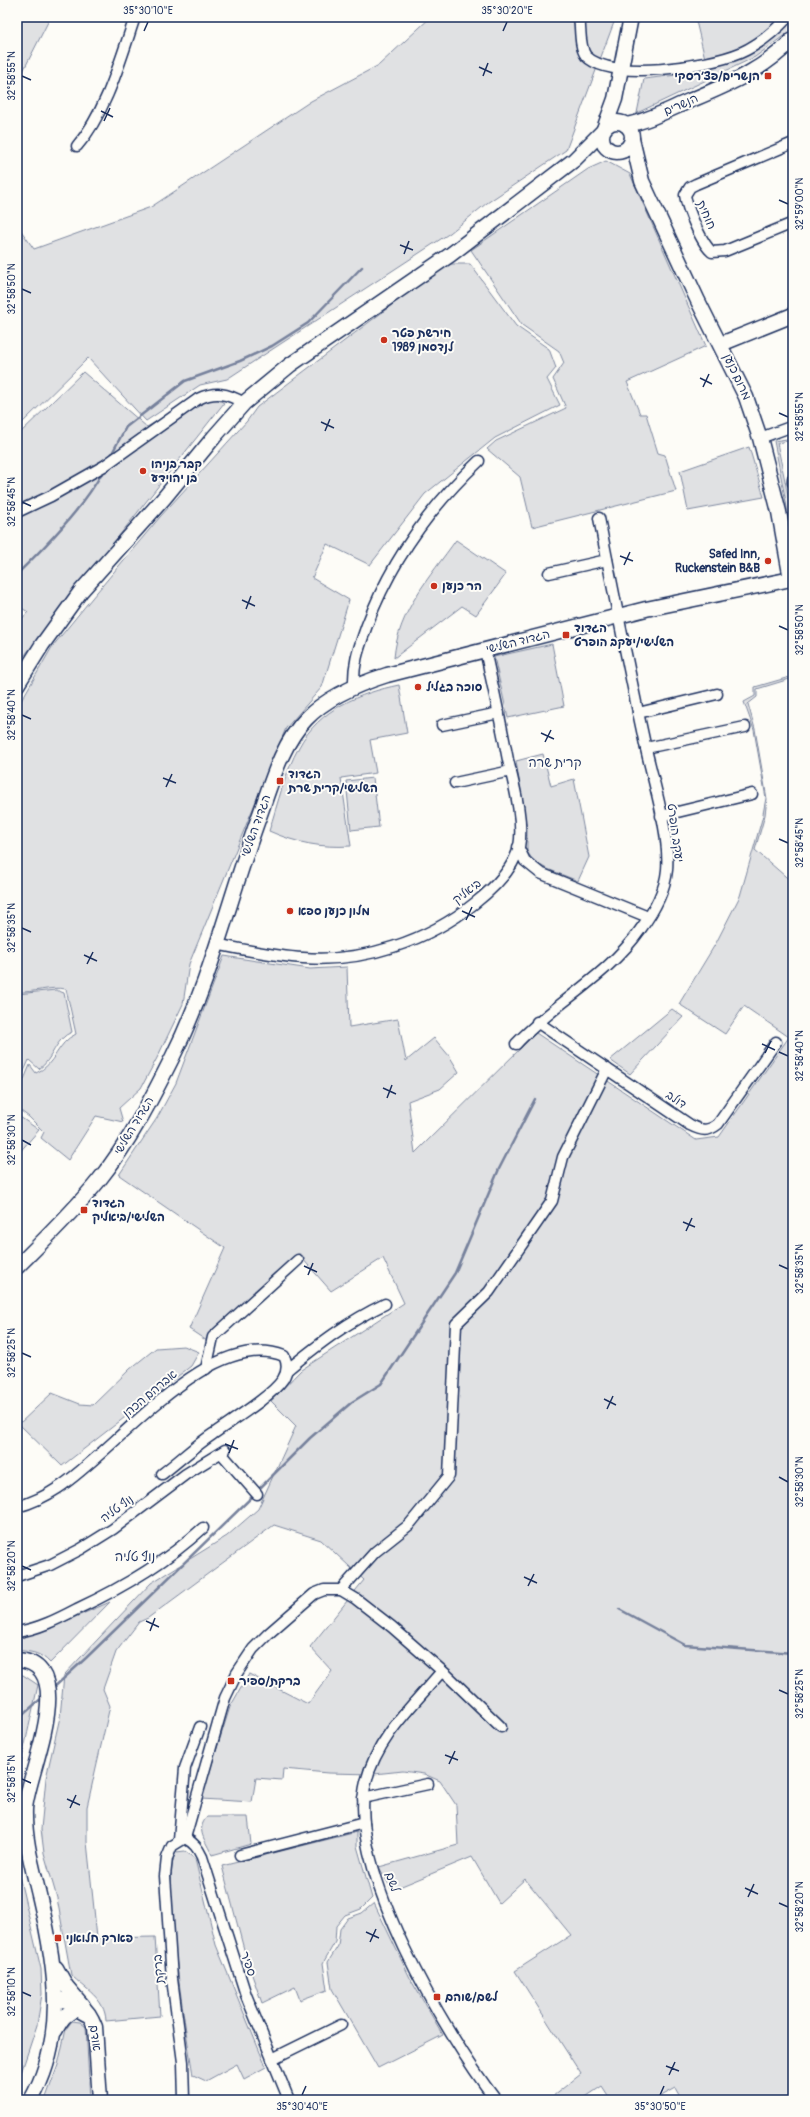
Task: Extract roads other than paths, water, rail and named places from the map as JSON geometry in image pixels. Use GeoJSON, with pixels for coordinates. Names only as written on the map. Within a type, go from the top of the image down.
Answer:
{"type":"FeatureCollection","features":[{"type":"Feature","properties":{"kind":"street"},"geometry":{"type":"LineString","coordinates":[[77,146],[87,135],[115,76],[136,17]]}},
{"type":"Feature","properties":{"kind":"street"},"geometry":{"type":"LineString","coordinates":[[579,17],[583,49],[586,56],[598,62],[621,69],[683,68],[720,60],[741,53],[759,42],[777,29],[788,17]]}},
{"type":"Feature","properties":{"kind":"street"},"geometry":{"type":"LineString","coordinates":[[612,150],[602,142],[603,130],[617,91],[631,17]]}},
{"type":"Feature","properties":{"kind":"street","name":"הנשרים"},"geometry":{"type":"LineString","coordinates":[[628,131],[650,118],[744,77],[774,57],[793,40]]}},
{"type":"Feature","properties":{"kind":"street","name":"מרום כנען"},"geometry":{"type":"LineString","coordinates":[[617,91],[618,111],[628,131],[642,181]]}},
{"type":"Feature","properties":{"kind":"street"},"geometry":{"type":"LineString","coordinates":[[17,685],[42,645],[81,591],[164,498],[214,437],[244,404],[290,365],[387,297],[415,281],[574,160],[603,130],[614,122],[628,131],[628,147],[590,152],[574,160]]}},
{"type":"Feature","properties":{"kind":"street","name":"חוחית"},"geometry":{"type":"LineString","coordinates":[[793,143],[696,184],[690,187],[685,195],[687,205],[705,244],[712,252],[725,251],[793,222]]}},
{"type":"Feature","properties":{"kind":"street","name":"מרום כנען"},"geometry":{"type":"LineString","coordinates":[[612,150],[630,163],[642,181],[698,301],[721,344],[746,397],[760,438],[779,512],[792,583]]}},
{"type":"Feature","properties":{"kind":"street"},"geometry":{"type":"LineString","coordinates":[[721,344],[793,315]]}},
{"type":"Feature","properties":{"kind":"street"},"geometry":{"type":"LineString","coordinates":[[17,512],[51,496],[104,466],[198,399],[208,394],[218,393],[228,395],[244,404]]}},
{"type":"Feature","properties":{"kind":"street"},"geometry":{"type":"LineString","coordinates":[[760,438],[793,426]]}},
{"type":"Feature","properties":{"kind":"street"},"geometry":{"type":"LineString","coordinates":[[354,687],[355,659],[378,595],[389,573],[427,518],[457,482],[480,461]]}},
{"type":"Feature","properties":{"kind":"street"},"geometry":{"type":"LineString","coordinates":[[598,518],[618,617]]}},
{"type":"Feature","properties":{"kind":"street"},"geometry":{"type":"LineString","coordinates":[[549,573],[607,560]]}},
{"type":"Feature","properties":{"kind":"street","name":"הגדוד השלישי"},"geometry":{"type":"LineString","coordinates":[[17,1267],[99,1180],[124,1144],[160,1081],[187,1027],[216,944],[240,868],[284,752],[305,720],[328,701],[354,687],[387,674],[716,594],[792,583]]}},
{"type":"Feature","properties":{"kind":"street","name":"יעקב הופרט"},"geometry":{"type":"LineString","coordinates":[[516,1044],[537,1022],[597,976],[628,946],[648,917],[659,896],[667,871],[661,816],[618,617]]}},
{"type":"Feature","properties":{"kind":"street","name":"ביאליק"},"geometry":{"type":"LineString","coordinates":[[216,944],[274,956],[304,958],[355,956],[398,945],[421,936],[447,922],[485,895],[505,874],[518,847],[520,832],[511,771],[485,650]]}},
{"type":"Feature","properties":{"kind":"street"},"geometry":{"type":"LineString","coordinates":[[638,713],[717,694]]}},
{"type":"Feature","properties":{"kind":"street"},"geometry":{"type":"LineString","coordinates":[[442,725],[499,713]]}},
{"type":"Feature","properties":{"kind":"street"},"geometry":{"type":"LineString","coordinates":[[646,748],[745,727]]}},
{"type":"Feature","properties":{"kind":"street"},"geometry":{"type":"LineString","coordinates":[[455,783],[511,771]]}},
{"type":"Feature","properties":{"kind":"street"},"geometry":{"type":"LineString","coordinates":[[661,816],[752,794]]}},
{"type":"Feature","properties":{"kind":"street"},"geometry":{"type":"LineString","coordinates":[[518,847],[525,861],[540,873],[648,917]]}},
{"type":"Feature","properties":{"kind":"street","name":"דולב"},"geometry":{"type":"LineString","coordinates":[[537,1022],[690,1125],[702,1131],[710,1130],[718,1124],[776,1042]]}},
{"type":"Feature","properties":{"kind":"street"},"geometry":{"type":"LineString","coordinates":[[341,1590],[375,1552],[409,1525],[449,1476],[456,1324],[489,1292],[552,1201],[563,1157],[607,1069]]}},
{"type":"Feature","properties":{"kind":"street"},"geometry":{"type":"LineString","coordinates":[[206,1369],[213,1337],[221,1328],[298,1260]]}},
{"type":"Feature","properties":{"kind":"street"},"geometry":{"type":"LineString","coordinates":[[162,1474],[266,1395],[282,1380],[287,1370],[334,1333],[352,1320],[385,1304]]}},
{"type":"Feature","properties":{"kind":"street","name":"אברהם הכהן"},"geometry":{"type":"LineString","coordinates":[[17,1507],[39,1499],[68,1481],[174,1389],[206,1369],[242,1352],[256,1351],[275,1352],[284,1356],[288,1362],[287,1370]]}},
{"type":"Feature","properties":{"kind":"street","name":"נוף טליה"},"geometry":{"type":"LineString","coordinates":[[17,1576],[50,1565],[81,1549],[113,1529],[186,1474],[223,1451],[257,1494]]}},
{"type":"Feature","properties":{"kind":"street"},"geometry":{"type":"LineString","coordinates":[[17,1632],[28,1630],[63,1616],[124,1584],[183,1546],[203,1528]]}},
{"type":"Feature","properties":{"kind":"street"},"geometry":{"type":"LineString","coordinates":[[182,1839],[225,1698],[244,1661],[268,1634],[314,1594],[324,1590],[341,1590],[356,1599],[392,1627],[442,1671],[501,1727]]}},
{"type":"Feature","properties":{"kind":"street"},"geometry":{"type":"LineString","coordinates":[[17,1660],[32,1664],[40,1670],[48,1682],[48,1711],[28,1790],[25,1828],[28,1852],[53,1961],[56,1999],[51,2038],[42,2077],[31,2100]]}},
{"type":"Feature","properties":{"kind":"street"},"geometry":{"type":"LineString","coordinates":[[17,1667],[31,1672],[48,1682]]}},
{"type":"Feature","properties":{"kind":"street","name":"לשם"},"geometry":{"type":"LineString","coordinates":[[442,1671],[384,1741],[372,1764],[363,1798],[364,1823],[372,1864],[407,1952],[438,2014],[496,2100]]}},
{"type":"Feature","properties":{"kind":"street"},"geometry":{"type":"LineString","coordinates":[[182,1839],[185,1768],[200,1728]]}},
{"type":"Feature","properties":{"kind":"street"},"geometry":{"type":"LineString","coordinates":[[363,1798],[428,1784]]}},
{"type":"Feature","properties":{"kind":"street"},"geometry":{"type":"LineString","coordinates":[[240,1854],[364,1823]]}},
{"type":"Feature","properties":{"kind":"street","name":"ספיר"},"geometry":{"type":"LineString","coordinates":[[182,1839],[192,1841],[202,1857],[246,1995],[289,2100]]}},
{"type":"Feature","properties":{"kind":"street","name":"ברקת"},"geometry":{"type":"LineString","coordinates":[[182,1839],[172,1846],[167,1858],[165,1876],[172,1979],[183,2062],[184,2100]]}},
{"type":"Feature","properties":{"kind":"street"},"geometry":{"type":"LineString","coordinates":[[53,1961],[66,1986],[89,2013]]}},
{"type":"Feature","properties":{"kind":"street","name":"אודם"},"geometry":{"type":"LineString","coordinates":[[56,1999],[71,2001],[89,2013],[95,2027],[100,2100]]}},
{"type":"Feature","properties":{"kind":"street"},"geometry":{"type":"LineString","coordinates":[[51,2038],[61,2019],[69,2012],[77,2009],[89,2013]]}},
{"type":"Feature","properties":{"kind":"street"},"geometry":{"type":"LineString","coordinates":[[272,2059],[341,2025]]}},
{"type":"Feature","properties":{"kind":"waterway"},"geometry":{"type":"LineString","coordinates":[[110,457],[126,427],[185,381],[240,361],[272,346],[308,323],[362,267]]}},
{"type":"Feature","properties":{"kind":"waterway"},"geometry":{"type":"LineString","coordinates":[[17,574],[52,539],[86,498],[103,471]]}},
{"type":"Feature","properties":{"kind":"waterway"},"geometry":{"type":"LineString","coordinates":[[257,1491],[310,1438],[352,1402],[381,1384],[455,1273],[499,1169],[535,1099]]}},
{"type":"Feature","properties":{"kind":"waterway"},"geometry":{"type":"LineString","coordinates":[[51,1690],[254,1495]]}},
{"type":"Feature","properties":{"kind":"waterway"},"geometry":{"type":"LineString","coordinates":[[619,1609],[685,1645],[793,1653]]}},
{"type":"Feature","properties":{"kind":"waterway"},"geometry":{"type":"LineString","coordinates":[[17,1720],[43,1697]]}},
{"type":"Feature","properties":{"kind":"place","name":"הנשרים/פצ׳רסקי"},"geometry":{"type":"Point","coordinates":[768,76]}},
{"type":"Feature","properties":{"kind":"place","name":"חירשת פטר לנדסמן 1989"},"geometry":{"type":"Point","coordinates":[384,340]}},
{"type":"Feature","properties":{"kind":"place","name":"קבר בניהו בן יהוידע"},"geometry":{"type":"Point","coordinates":[143,471]}},
{"type":"Feature","properties":{"kind":"place","name":"Safed Inn, Ruckenstein B&B"},"geometry":{"type":"Point","coordinates":[768,561]}},
{"type":"Feature","properties":{"kind":"place","name":"הר כנען"},"geometry":{"type":"Point","coordinates":[434,586]}},
{"type":"Feature","properties":{"kind":"place","name":"הגדוד השלישי/יעקב הופרט"},"geometry":{"type":"Point","coordinates":[566,635]}},
{"type":"Feature","properties":{"kind":"place","name":"סוכה בגליל"},"geometry":{"type":"Point","coordinates":[418,687]}},
{"type":"Feature","properties":{"kind":"place","name":"הגדוד השלישי/קרית שרת"},"geometry":{"type":"Point","coordinates":[280,781]}},
{"type":"Feature","properties":{"kind":"place","name":"מלון כנען ספא"},"geometry":{"type":"Point","coordinates":[290,911]}},
{"type":"Feature","properties":{"kind":"place","name":"הגדוד השלישי/ביאליק"},"geometry":{"type":"Point","coordinates":[84,1210]}},
{"type":"Feature","properties":{"kind":"place","name":"ברקת/ספיר"},"geometry":{"type":"Point","coordinates":[231,1681]}},
{"type":"Feature","properties":{"kind":"place","name":"פארק חלואני"},"geometry":{"type":"Point","coordinates":[58,1938]}},
{"type":"Feature","properties":{"kind":"place","name":"לשם/שוהם"},"geometry":{"type":"Point","coordinates":[437,1997]}},
{"type":"Feature","properties":{"kind":"district","name":"קרית שרה"},"geometry":{"type":"Point","coordinates":[555,763]}},
{"type":"Feature","properties":{"kind":"district","name":"נוף טליה"},"geometry":{"type":"Point","coordinates":[135,1557]}}]}
